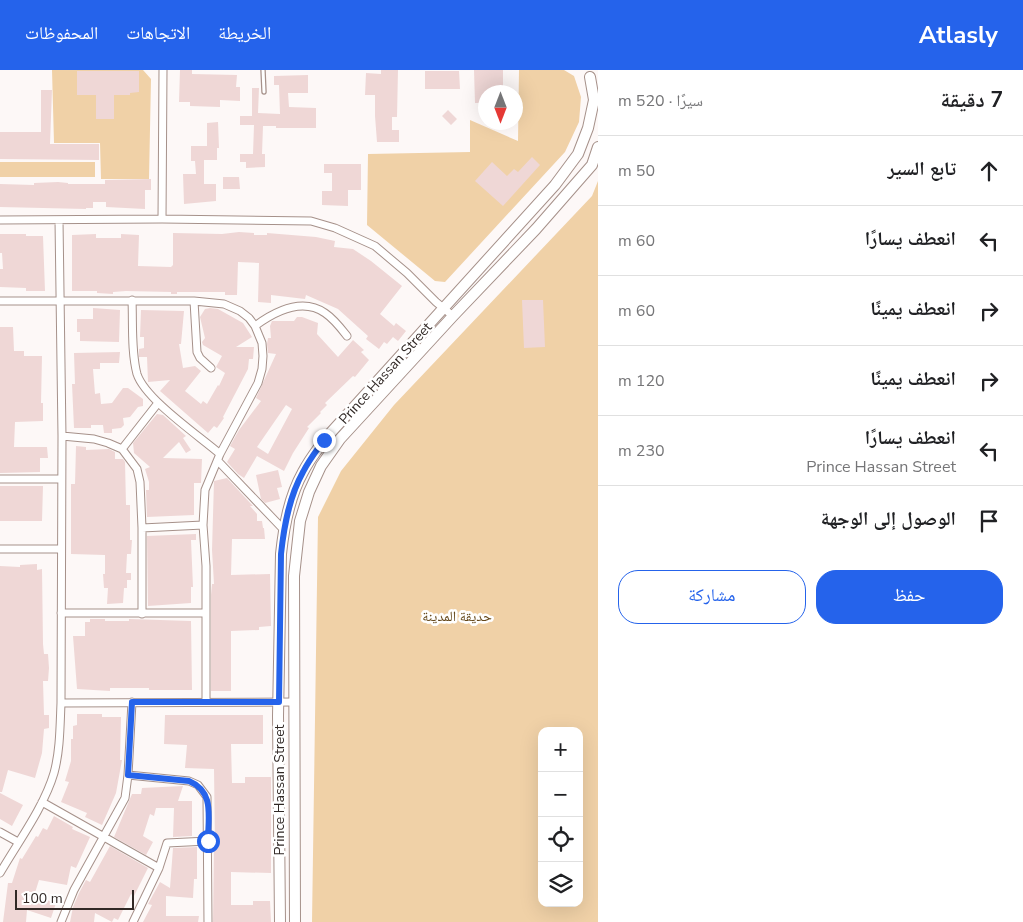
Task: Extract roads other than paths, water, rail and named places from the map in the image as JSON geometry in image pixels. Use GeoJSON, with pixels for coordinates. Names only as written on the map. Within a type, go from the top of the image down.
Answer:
{"type":"FeatureCollection","features":[{"type":"Feature","properties":{"kind":"main road","name":"Prince Hassan Street"},"geometry":{"type":"LineString","coordinates":[[280,922],[279,702],[281,554],[292,494],[303,471],[324,440],[555,185],[578,154],[588,128],[594,100],[591,76]]}},
{"type":"Feature","properties":{"kind":"main road","name":"Prince Hassan Street"},"geometry":{"type":"LineString","coordinates":[[295,922],[294,576],[300,521],[309,492],[321,466],[340,439],[536,229],[592,165],[598,147]]}},
{"type":"Feature","properties":{"kind":"street"},"geometry":{"type":"LineString","coordinates":[[162,219],[163,70]]}},
{"type":"Feature","properties":{"kind":"street"},"geometry":{"type":"LineString","coordinates":[[0,220],[162,219],[311,221],[335,228],[375,246],[453,316]]}},
{"type":"Feature","properties":{"kind":"street"},"geometry":{"type":"LineString","coordinates":[[0,873],[42,802],[54,774],[59,745],[61,704],[60,479],[62,436],[59,220]]}},
{"type":"Feature","properties":{"kind":"street"},"geometry":{"type":"LineString","coordinates":[[132,300],[134,356],[142,384],[158,403],[219,457],[284,530]]}},
{"type":"Feature","properties":{"kind":"street"},"geometry":{"type":"LineString","coordinates":[[0,301],[194,301],[224,304],[240,311],[249,318],[254,326],[262,343],[262,369],[258,384],[219,457],[205,490],[203,525],[206,566],[206,702]]}},
{"type":"Feature","properties":{"kind":"street"},"geometry":{"type":"LineString","coordinates":[[194,301],[197,352],[200,358],[211,368]]}},
{"type":"Feature","properties":{"kind":"street"},"geometry":{"type":"LineString","coordinates":[[254,326],[281,310],[293,307],[309,307],[323,311],[334,320],[347,336]]}},
{"type":"Feature","properties":{"kind":"street"},"geometry":{"type":"LineString","coordinates":[[122,450],[158,403]]}},
{"type":"Feature","properties":{"kind":"street"},"geometry":{"type":"LineString","coordinates":[[62,436],[94,439],[108,443],[122,450],[137,469],[140,482],[142,528],[142,614]]}},
{"type":"Feature","properties":{"kind":"street"},"geometry":{"type":"LineString","coordinates":[[0,479],[60,479]]}},
{"type":"Feature","properties":{"kind":"street"},"geometry":{"type":"LineString","coordinates":[[142,528],[203,525]]}},
{"type":"Feature","properties":{"kind":"street"},"geometry":{"type":"LineString","coordinates":[[0,549],[60,549]]}},
{"type":"Feature","properties":{"kind":"street"},"geometry":{"type":"LineString","coordinates":[[61,613],[205,613]]}},
{"type":"Feature","properties":{"kind":"street"},"geometry":{"type":"LineString","coordinates":[[61,922],[68,903],[124,798],[128,775],[132,702]]}},
{"type":"Feature","properties":{"kind":"street"},"geometry":{"type":"LineString","coordinates":[[61,704],[295,702]]}},
{"type":"Feature","properties":{"kind":"street"},"geometry":{"type":"LineString","coordinates":[[128,775],[189,781],[198,785],[207,797],[208,922]]}},
{"type":"Feature","properties":{"kind":"street"},"geometry":{"type":"LineString","coordinates":[[42,802],[159,868]]}},
{"type":"Feature","properties":{"kind":"street"},"geometry":{"type":"LineString","coordinates":[[0,832],[18,842]]}},
{"type":"Feature","properties":{"kind":"street"},"geometry":{"type":"LineString","coordinates":[[133,922],[159,868],[167,843],[208,841]]}},
{"type":"Feature","properties":{"kind":"lane"},"geometry":{"type":"LineString","coordinates":[[263,70],[264,92]]}},
{"type":"Feature","properties":{"kind":"park label","name":"حديقة المدينة"},"geometry":{"type":"Point","coordinates":[457,616]}}]}
